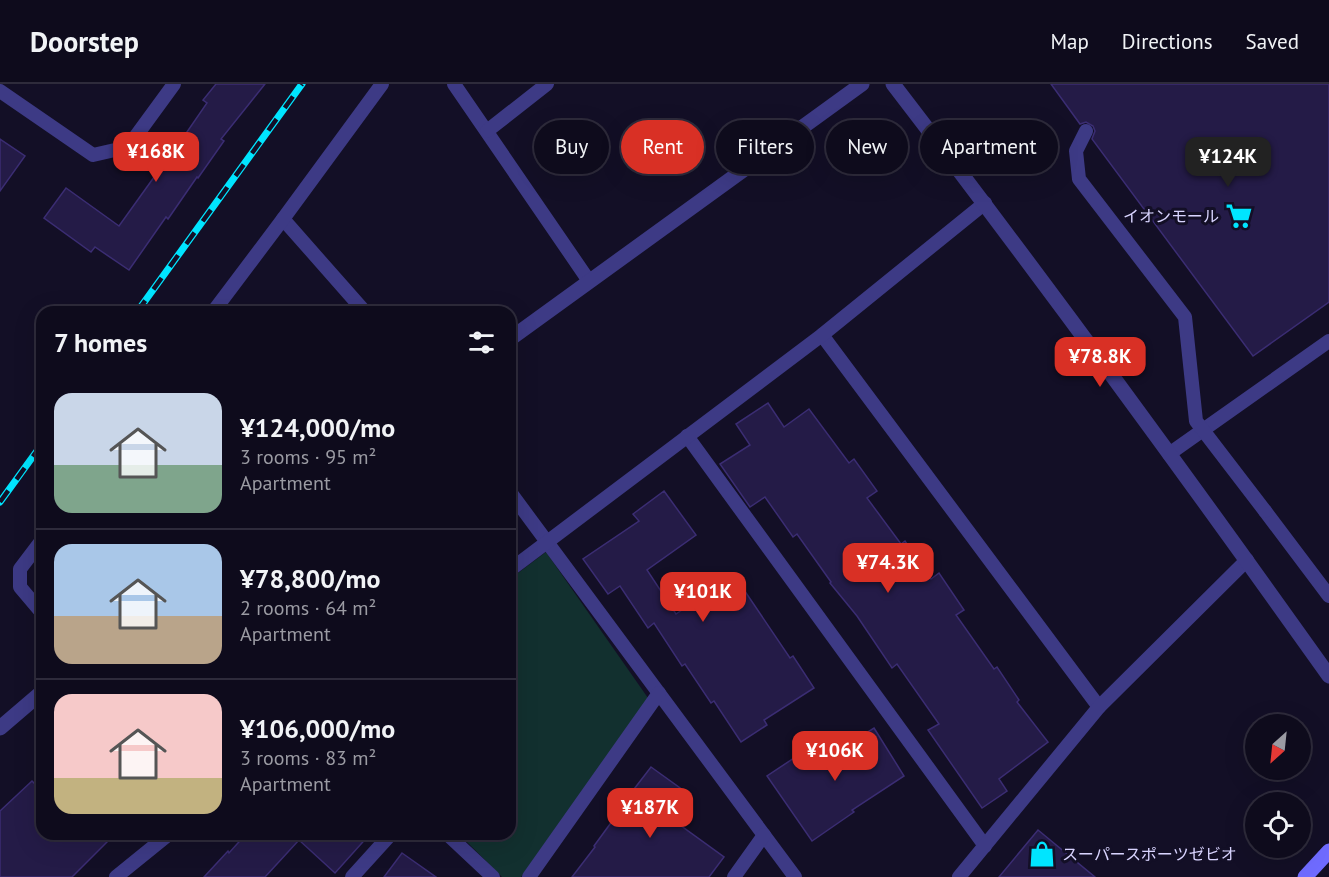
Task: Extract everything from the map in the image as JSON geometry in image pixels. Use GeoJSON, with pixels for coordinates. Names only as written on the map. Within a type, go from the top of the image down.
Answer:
{"type":"FeatureCollection","features":[{"type":"Feature","properties":{"kind":"street"},"geometry":{"type":"LineString","coordinates":[[516,335],[862,84]]}},
{"type":"Feature","properties":{"kind":"street"},"geometry":{"type":"LineString","coordinates":[[893,84],[985,203],[1247,560],[1329,676]]}},
{"type":"Feature","properties":{"kind":"street"},"geometry":{"type":"LineString","coordinates":[[0,728],[36,697]]}},
{"type":"Feature","properties":{"kind":"street"},"geometry":{"type":"LineString","coordinates":[[1305,877],[1329,851]]}},
{"type":"Feature","properties":{"kind":"lane"},"geometry":{"type":"LineString","coordinates":[[0,91],[93,155],[128,147],[174,84]]}},
{"type":"Feature","properties":{"kind":"lane"},"geometry":{"type":"LineString","coordinates":[[218,306],[382,84]]}},
{"type":"Feature","properties":{"kind":"lane"},"geometry":{"type":"LineString","coordinates":[[454,84],[589,281]]}},
{"type":"Feature","properties":{"kind":"lane"},"geometry":{"type":"LineString","coordinates":[[487,131],[547,84]]}},
{"type":"Feature","properties":{"kind":"lane"},"geometry":{"type":"LineString","coordinates":[[1086,131],[1076,151],[1079,179],[1185,317],[1196,421],[1329,596]]}},
{"type":"Feature","properties":{"kind":"lane"},"geometry":{"type":"LineString","coordinates":[[516,566],[822,334],[985,203]]}},
{"type":"Feature","properties":{"kind":"lane"},"geometry":{"type":"LineString","coordinates":[[283,219],[359,306]]}},
{"type":"Feature","properties":{"kind":"lane"},"geometry":{"type":"LineString","coordinates":[[822,334],[1099,707]]}},
{"type":"Feature","properties":{"kind":"lane"},"geometry":{"type":"LineString","coordinates":[[1169,454],[1329,341]]}},
{"type":"Feature","properties":{"kind":"lane"},"geometry":{"type":"LineString","coordinates":[[687,436],[985,846]]}},
{"type":"Feature","properties":{"kind":"lane"},"geometry":{"type":"LineString","coordinates":[[516,500],[795,877]]}},
{"type":"Feature","properties":{"kind":"lane"},"geometry":{"type":"LineString","coordinates":[[36,548],[20,569],[20,587],[36,606]]}},
{"type":"Feature","properties":{"kind":"lane"},"geometry":{"type":"LineString","coordinates":[[959,877],[1099,707],[1247,560]]}},
{"type":"Feature","properties":{"kind":"lane"},"geometry":{"type":"LineString","coordinates":[[529,877],[659,693]]}},
{"type":"Feature","properties":{"kind":"lane"},"geometry":{"type":"LineString","coordinates":[[734,877],[764,835]]}},
{"type":"Feature","properties":{"kind":"lane"},"geometry":{"type":"LineString","coordinates":[[116,877],[162,840]]}},
{"type":"Feature","properties":{"kind":"lane"},"geometry":{"type":"LineString","coordinates":[[352,877],[386,840]]}},
{"type":"Feature","properties":{"kind":"lane"},"geometry":{"type":"LineString","coordinates":[[453,840],[493,877]]}},
{"type":"Feature","properties":{"kind":"green space"},"geometry":{"type":"Polygon","coordinates":[[[546,552],[648,698],[521,877],[502,877],[465,840],[516,840],[516,574],[546,552]]]}},
{"type":"Feature","properties":{"kind":"building"},"geometry":{"type":"Polygon","coordinates":[[[216,84],[265,84],[221,139],[224,141],[129,270],[95,247],[91,252],[44,218],[66,188],[119,226],[207,103],[203,100],[216,84]]]}},
{"type":"Feature","properties":{"kind":"building","name":"イオンモール"},"geometry":{"type":"Polygon","coordinates":[[[1051,84],[1329,84],[1329,302],[1253,356],[1092,139],[1095,131],[1093,126],[1086,122],[1080,124],[1051,84]]]}},
{"type":"Feature","properties":{"kind":"building"},"geometry":{"type":"Polygon","coordinates":[[[0,139],[25,156],[0,191],[0,139]]]}},
{"type":"Feature","properties":{"kind":"building"},"geometry":{"type":"Polygon","coordinates":[[[768,403],[784,427],[809,409],[849,463],[854,459],[877,491],[867,498],[901,544],[905,541],[931,579],[939,573],[964,610],[956,615],[994,669],[997,667],[1019,700],[1017,702],[1048,742],[999,779],[1007,791],[982,808],[928,730],[939,724],[897,664],[892,668],[797,534],[793,537],[765,497],[750,507],[720,464],[750,445],[736,424],[768,403]]]}},
{"type":"Feature","properties":{"kind":"building"},"geometry":{"type":"Polygon","coordinates":[[[664,491],[696,535],[647,570],[676,614],[734,575],[790,658],[793,656],[814,688],[764,720],[767,725],[741,742],[714,701],[711,703],[685,664],[682,666],[654,623],[648,628],[620,586],[608,594],[583,559],[639,521],[633,514],[664,491]]]}},
{"type":"Feature","properties":{"kind":"building"},"geometry":{"type":"Polygon","coordinates":[[[874,728],[904,776],[852,810],[854,812],[812,841],[767,776],[809,748],[819,763],[874,728]]]}},
{"type":"Feature","properties":{"kind":"building"},"geometry":{"type":"Polygon","coordinates":[[[651,767],[687,793],[669,817],[724,857],[709,877],[572,877],[595,847],[651,767]]]}},
{"type":"Feature","properties":{"kind":"building"},"geometry":{"type":"Polygon","coordinates":[[[32,781],[36,785],[36,840],[109,840],[72,877],[0,877],[0,811],[32,781]]]}},
{"type":"Feature","properties":{"kind":"building","name":"スーパースポーツゼビオ"},"geometry":{"type":"Polygon","coordinates":[[[1038,830],[1095,877],[999,877],[1038,830]]]}},
{"type":"Feature","properties":{"kind":"building"},"geometry":{"type":"Polygon","coordinates":[[[241,840],[299,840],[265,877],[204,877],[228,851],[229,853],[241,840]]]}},
{"type":"Feature","properties":{"kind":"building"},"geometry":{"type":"Polygon","coordinates":[[[299,840],[365,840],[335,873],[299,840]]]}},
{"type":"Feature","properties":{"kind":"building"},"geometry":{"type":"Polygon","coordinates":[[[402,853],[436,877],[384,877],[402,853]]]}},
{"type":"Feature","properties":{"kind":"railway"},"geometry":{"type":"LineString","coordinates":[[141,306],[302,84]]}},
{"type":"Feature","properties":{"kind":"railway"},"geometry":{"type":"LineString","coordinates":[[0,502],[36,452]]}},
{"type":"Feature","properties":{"kind":"place","name":"イオンモール"},"geometry":{"type":"Point","coordinates":[1239,216]}},
{"type":"Feature","properties":{"kind":"place","name":"スーパースポーツゼビオ"},"geometry":{"type":"Point","coordinates":[1042,854]}}]}
